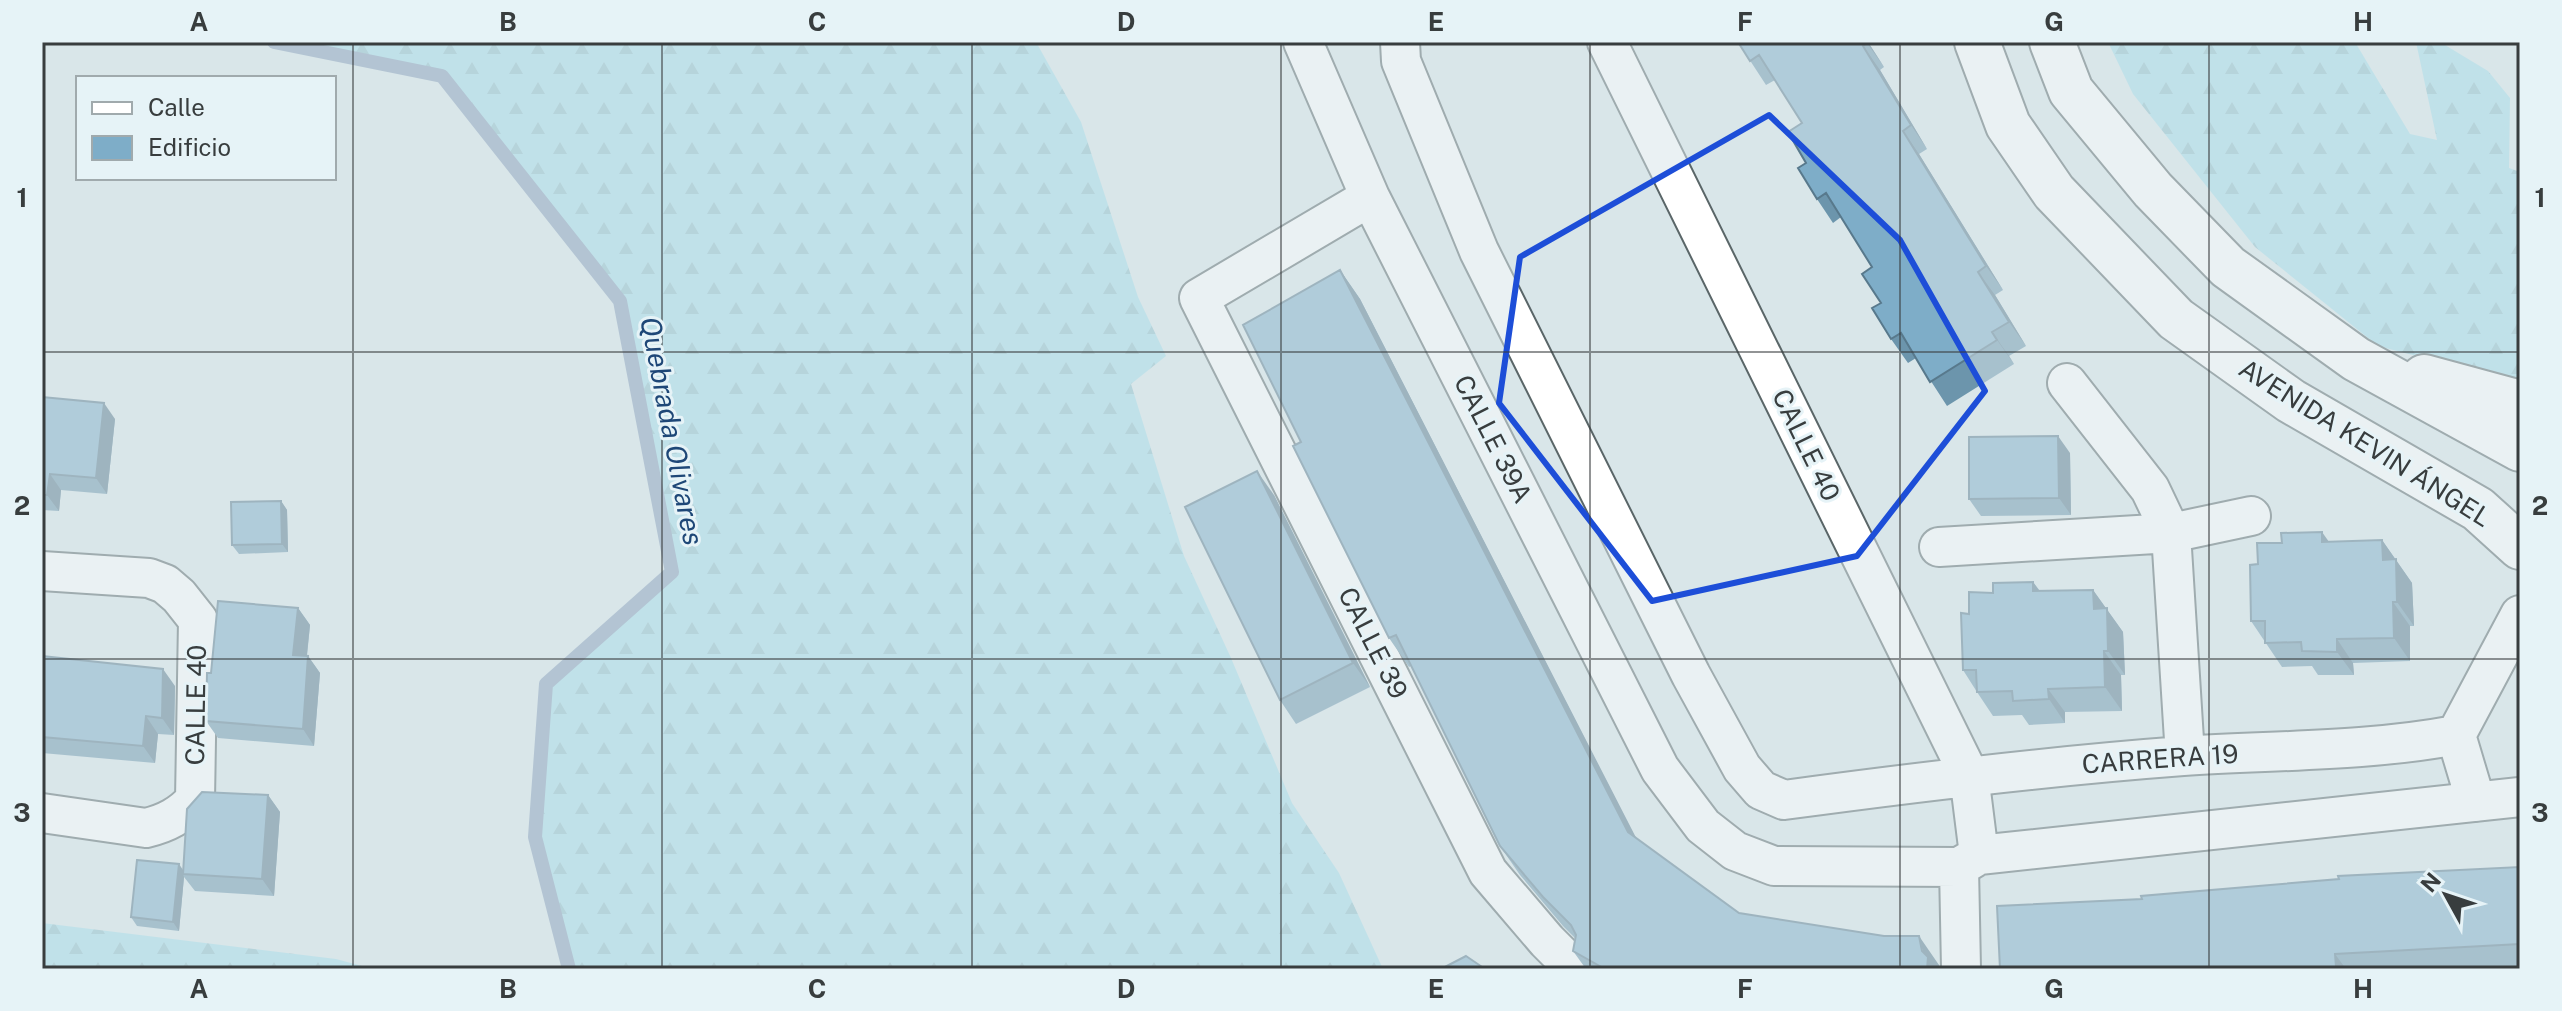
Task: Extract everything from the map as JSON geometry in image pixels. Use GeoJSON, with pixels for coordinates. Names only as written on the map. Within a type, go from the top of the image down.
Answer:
{"type":"FeatureCollection","features":[{"type":"Feature","properties":{"kind":"main road","name":"AVENIDA KEVIN ÁNGEL"},"geometry":{"type":"LineString","coordinates":[[1977,42],[2008,125],[2054,192],[2176,319],[2291,401],[2478,509],[2520,547]]}},
{"type":"Feature","properties":{"kind":"main road"},"geometry":{"type":"LineString","coordinates":[[2052,42],[2071,91],[2153,190],[2228,267],[2356,359],[2520,449]]}},
{"type":"Feature","properties":{"kind":"main road"},"geometry":{"type":"LineString","coordinates":[[2356,359],[2520,403]]}},
{"type":"Feature","properties":{"kind":"street","name":"CALLE 39A"},"geometry":{"type":"LineString","coordinates":[[1303,42],[1370,197],[1660,769],[1703,826],[1735,851],[1774,866],[1969,861]]}},
{"type":"Feature","properties":{"kind":"street","name":"CARRERA 19"},"geometry":{"type":"LineString","coordinates":[[1400,42],[1401,61],[1479,251],[1691,675],[1742,768],[1761,790],[1784,800],[1969,775],[2185,756],[2410,744],[2456,735]]}},
{"type":"Feature","properties":{"kind":"street","name":"CALLE 40"},"geometry":{"type":"LineString","coordinates":[[1607,42],[1969,775],[1969,861],[1961,969]]}},
{"type":"Feature","properties":{"kind":"street","name":"CALLE 39"},"geometry":{"type":"LineString","coordinates":[[1370,197],[1199,298],[1488,872],[1575,969]]}},
{"type":"Feature","properties":{"kind":"street"},"geometry":{"type":"LineString","coordinates":[[2067,383],[2150,489],[2171,533],[2185,756]]}},
{"type":"Feature","properties":{"kind":"street"},"geometry":{"type":"LineString","coordinates":[[1939,547],[2171,533],[2251,516]]}},
{"type":"Feature","properties":{"kind":"street","name":"CALLE 40"},"geometry":{"type":"LineString","coordinates":[[42,571],[149,578],[165,584],[198,620],[195,800],[182,813],[161,825],[146,828],[42,813]]}},
{"type":"Feature","properties":{"kind":"street"},"geometry":{"type":"LineString","coordinates":[[2476,802],[2456,735],[2520,615]]}},
{"type":"Feature","properties":{"kind":"street"},"geometry":{"type":"LineString","coordinates":[[1969,861],[2520,797]]}},
{"type":"Feature","properties":{"kind":"highlighted area"},"geometry":{"type":"Polygon","coordinates":[[[1769,115],[1900,240],[1985,391],[1857,556],[1652,601],[1499,403],[1520,257],[1769,115]]]}},
{"type":"Feature","properties":{"kind":"green space"},"geometry":{"type":"Polygon","coordinates":[[[274,42],[1036,42],[1081,122],[1138,297],[1166,356],[1131,384],[1184,556],[1292,803],[1339,873],[1383,969],[569,969],[535,837],[546,684],[672,572],[620,301],[442,76],[274,42]]]}},
{"type":"Feature","properties":{"kind":"green space"},"geometry":{"type":"Polygon","coordinates":[[[2108,42],[2355,42],[2410,134],[2437,140],[2416,42],[2440,42],[2488,71],[2510,98],[2509,168],[2520,172],[2520,383],[2378,346],[2255,247],[2133,94],[2108,42]]]}},
{"type":"Feature","properties":{"kind":"green space"},"geometry":{"type":"Polygon","coordinates":[[[42,923],[336,959],[373,969],[42,969],[42,923]]]}},
{"type":"Feature","properties":{"kind":"building"},"geometry":{"type":"Polygon","coordinates":[[[1738,42],[1867,43],[1863,46],[1911,125],[1903,131],[1986,266],[1978,272],[2009,322],[1992,332],[1997,340],[1930,382],[1901,333],[1891,339],[1872,308],[1881,303],[1862,274],[1872,267],[1826,193],[1817,199],[1798,168],[1806,163],[1788,132],[1802,123],[1759,55],[1750,61],[1738,42]]]}},
{"type":"Feature","properties":{"kind":"building"},"geometry":{"type":"Polygon","coordinates":[[[1340,270],[1628,832],[1739,913],[1884,936],[1919,936],[1922,951],[1928,957],[1927,969],[1605,969],[1573,951],[1576,935],[1571,925],[1500,846],[1396,635],[1389,638],[1293,446],[1301,442],[1243,325],[1340,270]]]}},
{"type":"Feature","properties":{"kind":"building"},"geometry":{"type":"Polygon","coordinates":[[[42,397],[104,403],[96,478],[50,474],[47,495],[42,495],[42,397]]]}},
{"type":"Feature","properties":{"kind":"building"},"geometry":{"type":"Polygon","coordinates":[[[2058,436],[2059,498],[1969,499],[1969,437],[2058,436]]]}},
{"type":"Feature","properties":{"kind":"building"},"geometry":{"type":"Polygon","coordinates":[[[1257,471],[1353,663],[1280,700],[1185,507],[1257,471]]]}},
{"type":"Feature","properties":{"kind":"building"},"geometry":{"type":"Polygon","coordinates":[[[281,501],[282,544],[232,545],[231,502],[281,501]]]}},
{"type":"Feature","properties":{"kind":"building"},"geometry":{"type":"Polygon","coordinates":[[[2322,532],[2322,542],[2382,540],[2383,560],[2396,559],[2394,638],[2337,639],[2337,652],[2302,651],[2301,642],[2265,643],[2265,621],[2251,621],[2250,565],[2258,564],[2257,543],[2282,543],[2281,533],[2322,532]]]}},
{"type":"Feature","properties":{"kind":"building"},"geometry":{"type":"Polygon","coordinates":[[[2033,582],[2033,591],[2093,590],[2094,609],[2107,608],[2105,687],[2048,689],[2049,699],[2013,701],[2012,691],[1977,692],[1976,670],[1963,670],[1961,613],[1969,614],[1969,592],[1993,593],[1993,583],[2033,582]]]}},
{"type":"Feature","properties":{"kind":"building"},"geometry":{"type":"Polygon","coordinates":[[[218,601],[298,608],[293,655],[308,656],[303,729],[206,721],[207,673],[211,673],[218,601]]]}},
{"type":"Feature","properties":{"kind":"building"},"geometry":{"type":"Polygon","coordinates":[[[42,656],[163,669],[162,718],[146,716],[143,746],[42,737],[42,656]]]}},
{"type":"Feature","properties":{"kind":"building"},"geometry":{"type":"Polygon","coordinates":[[[202,792],[268,795],[262,879],[183,874],[187,809],[202,792]]]}},
{"type":"Feature","properties":{"kind":"building"},"geometry":{"type":"Polygon","coordinates":[[[137,860],[179,864],[173,922],[131,917],[137,860]]]}},
{"type":"Feature","properties":{"kind":"building"},"geometry":{"type":"Polygon","coordinates":[[[2520,867],[2520,944],[2335,954],[2336,967],[2309,969],[2000,969],[1997,906],[2142,899],[2141,896],[2339,879],[2338,876],[2520,867]]]}},
{"type":"Feature","properties":{"kind":"building"},"geometry":{"type":"Polygon","coordinates":[[[1466,956],[1485,969],[1441,969],[1466,956]]]}},
{"type":"Feature","properties":{"kind":"waterway","name":"Quebrada Olivares"},"geometry":{"type":"LineString","coordinates":[[274,42],[442,76],[620,301],[672,572],[546,684],[535,837],[569,969]]}}]}
